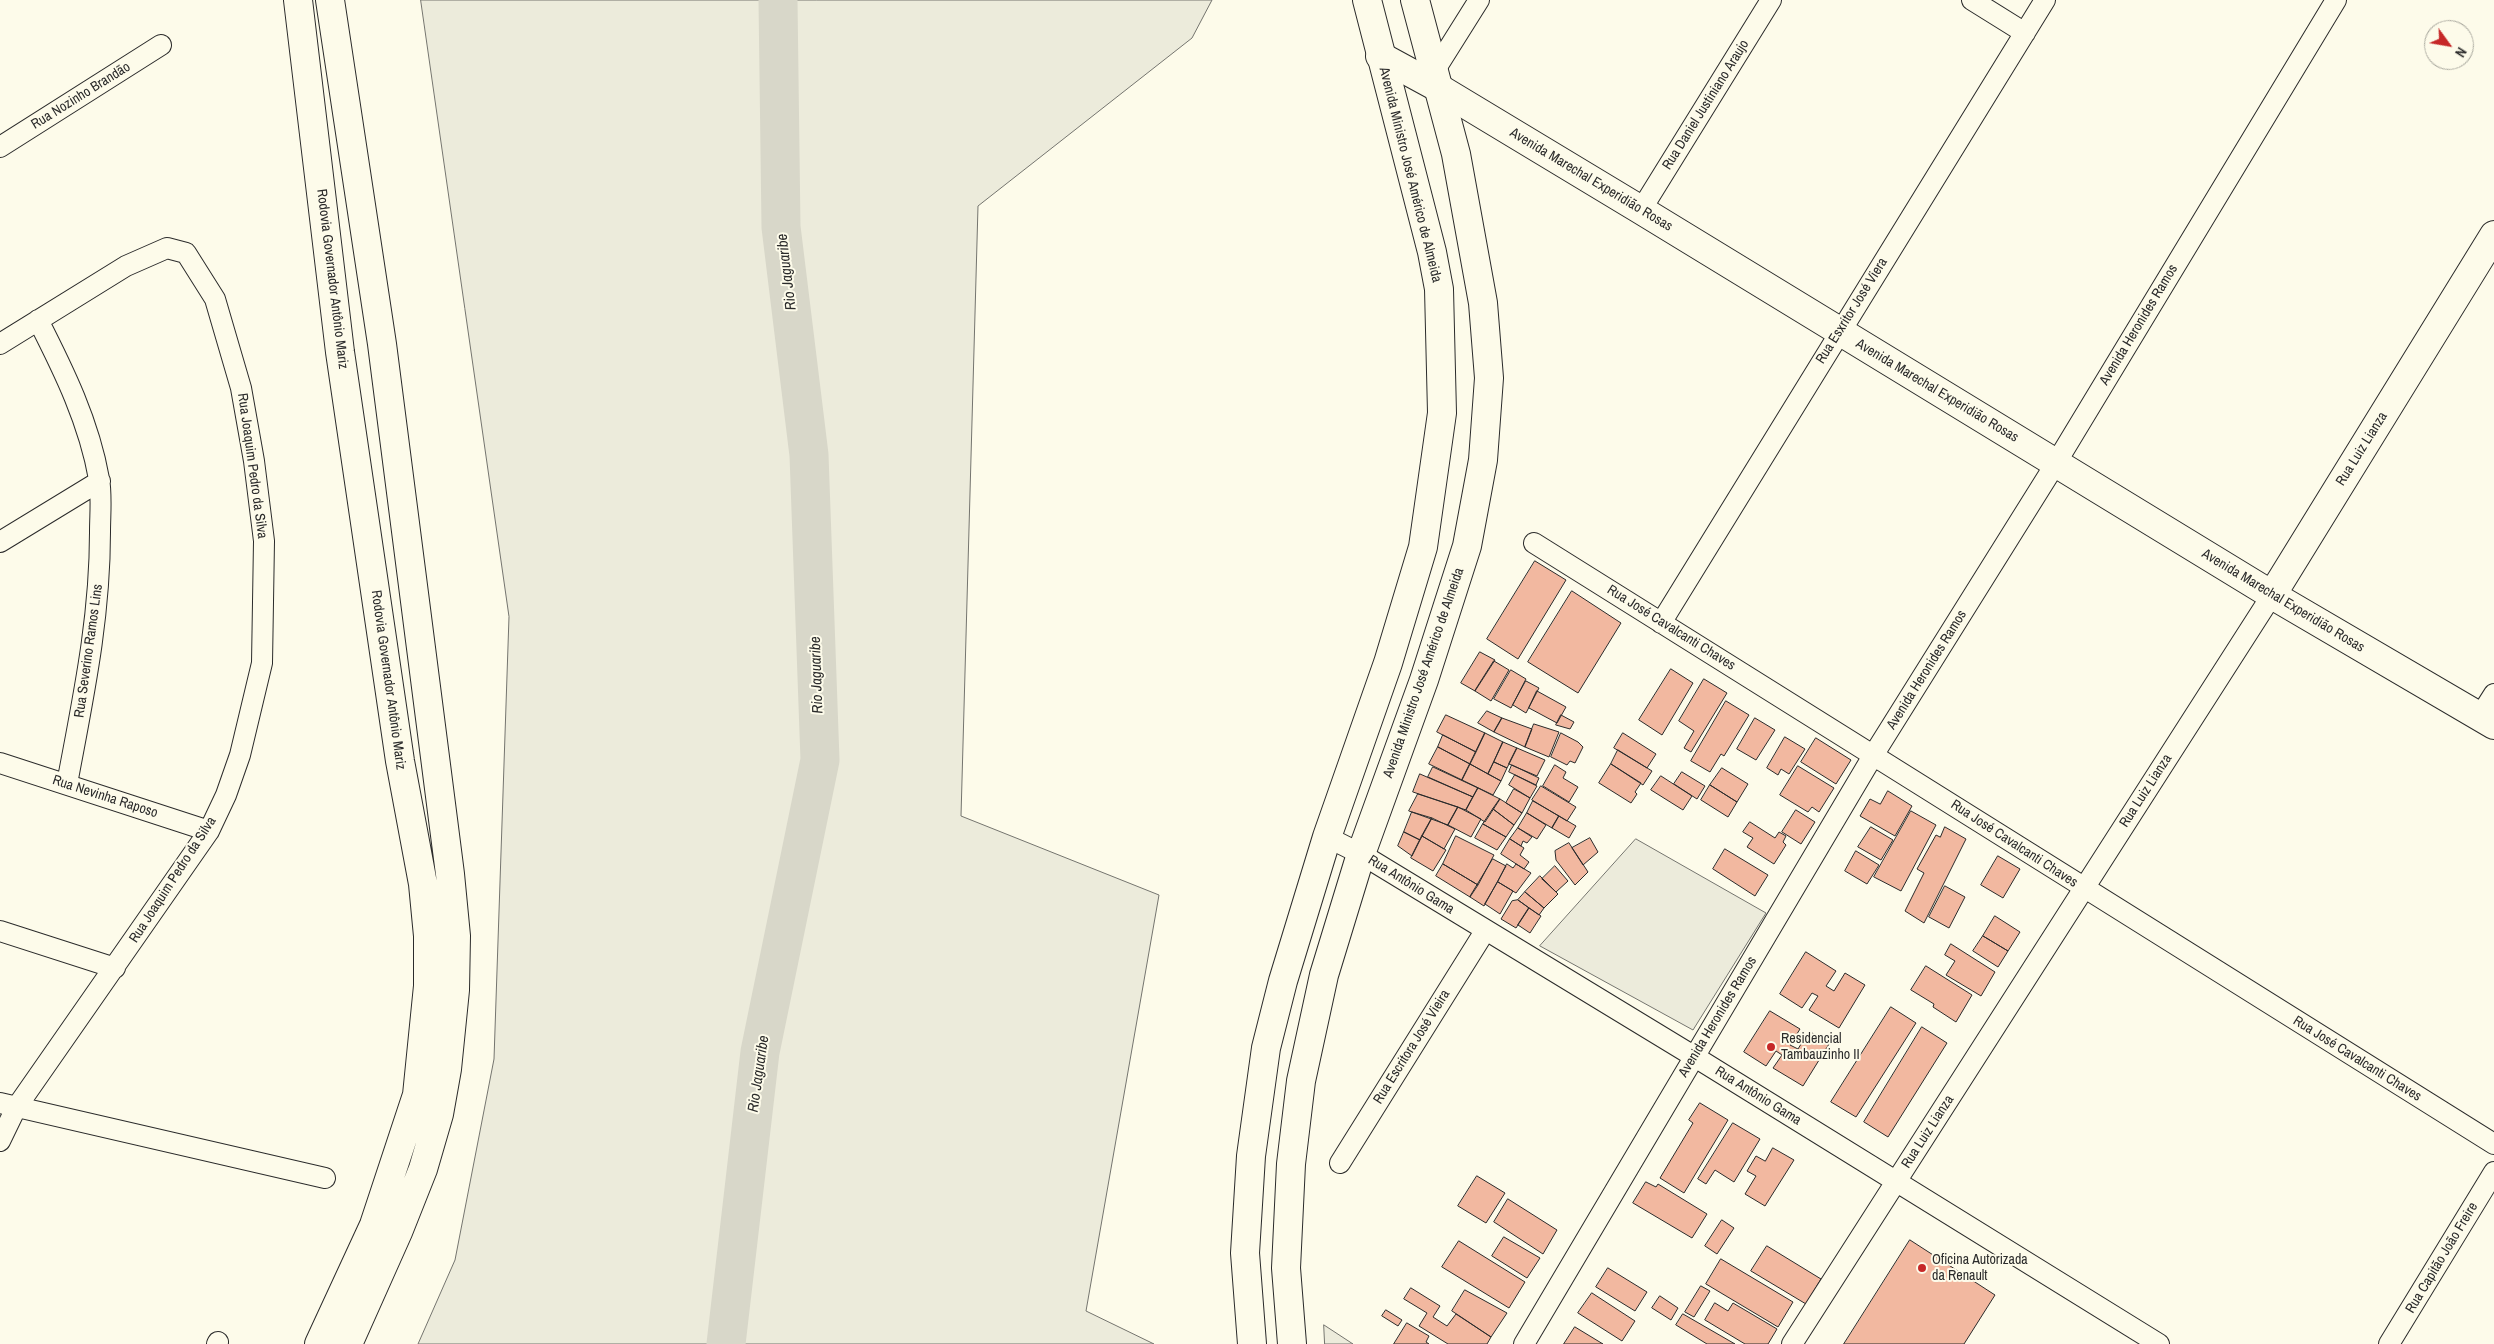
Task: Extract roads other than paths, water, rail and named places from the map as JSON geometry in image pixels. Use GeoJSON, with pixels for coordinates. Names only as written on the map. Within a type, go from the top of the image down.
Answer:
{"type":"FeatureCollection","features":[{"type":"Feature","properties":{"kind":"main road","name":"Rodovia Governador Antônio Mariz"},"geometry":{"type":"LineString","coordinates":[[298,0],[340,352],[400,761],[423,884],[428,936],[428,986],[417,1095],[374,1225],[319,1344]]}},
{"type":"Feature","properties":{"kind":"main road"},"geometry":{"type":"LineString","coordinates":[[330,0],[382,344],[450,874],[456,936],[455,990],[447,1069],[439,1114],[416,1187],[348,1344]]}},
{"type":"Feature","properties":{"kind":"main road","name":"Avenida Ministro José Américo de Almeida"},"geometry":{"type":"LineString","coordinates":[[1252,1344],[1245,1253],[1251,1156],[1264,1058],[1283,981],[1327,837],[1388,663],[1423,547],[1442,413],[1440,299],[1432,252],[1366,0]]}},
{"type":"Feature","properties":{"kind":"main road","name":"Avenida Ministro José Américo de Almeida"},"geometry":{"type":"LineString","coordinates":[[1292,1344],[1286,1268],[1291,1164],[1301,1081],[1324,975],[1361,854],[1424,680],[1467,546],[1483,460],[1489,378],[1483,303],[1472,233],[1456,154],[1415,0]]}},
{"type":"Feature","properties":{"kind":"main road","name":"Avenida Marechal Experidião Rosas"},"geometry":{"type":"LineString","coordinates":[[1380,56],[1436,78],[1641,210],[2272,596],[2489,712]]}},
{"type":"Feature","properties":{"kind":"main road"},"geometry":{"type":"LineString","coordinates":[[1432,252],[1437,238],[1448,229],[1458,227],[1472,233]]}},
{"type":"Feature","properties":{"kind":"main road","name":"Rua Luiz Lianza"},"geometry":{"type":"LineString","coordinates":[[2272,596],[2494,235]]}},
{"type":"Feature","properties":{"kind":"street"},"geometry":{"type":"LineString","coordinates":[[1436,78],[1479,0]]}},
{"type":"Feature","properties":{"kind":"street","name":"Rua Daniel Justiniano Araujo"},"geometry":{"type":"LineString","coordinates":[[1641,210],[1771,0]]}},
{"type":"Feature","properties":{"kind":"street"},"geometry":{"type":"LineString","coordinates":[[1972,0],[2025,32]]}},
{"type":"Feature","properties":{"kind":"street","name":"Rua Esxritor José Viera"},"geometry":{"type":"LineString","coordinates":[[1661,623],[1839,331],[2045,0]]}},
{"type":"Feature","properties":{"kind":"street","name":"Avenida Heronides Ramos"},"geometry":{"type":"LineString","coordinates":[[1524,1344],[1874,754],[2056,463],[2336,0]]}},
{"type":"Feature","properties":{"kind":"street","name":"Rua Nozinho Brandão"},"geometry":{"type":"LineString","coordinates":[[0,147],[161,45]]}},
{"type":"Feature","properties":{"kind":"street","name":"Rua Joaquim Pedro da Silva"},"geometry":{"type":"LineString","coordinates":[[0,344],[126,266],[167,248],[186,253],[191,258],[215,299],[241,388],[254,461],[264,541],[262,663],[240,755],[226,795],[209,831],[115,968],[8,1106],[0,1141]]}},
{"type":"Feature","properties":{"kind":"street","name":"Rua Severino Ramos Lins"},"geometry":{"type":"LineString","coordinates":[[38,320],[66,375],[88,430],[100,481],[100,582],[94,638],[67,784]]}},
{"type":"Feature","properties":{"kind":"street"},"geometry":{"type":"LineString","coordinates":[[0,542],[100,481]]}},
{"type":"Feature","properties":{"kind":"street","name":"Rua José Cavalcanti Chaves"},"geometry":{"type":"LineString","coordinates":[[1534,543],[1874,754],[2084,888],[2494,1144]]}},
{"type":"Feature","properties":{"kind":"street","name":"Rua Luiz Lianza"},"geometry":{"type":"LineString","coordinates":[[1792,1344],[2272,596]]}},
{"type":"Feature","properties":{"kind":"street","name":"Rua Nevinha Raposo"},"geometry":{"type":"LineString","coordinates":[[0,763],[209,831]]}},
{"type":"Feature","properties":{"kind":"street","name":"Rua Antônio Gama"},"geometry":{"type":"LineString","coordinates":[[1327,837],[1361,854],[1695,1057],[2159,1344]]}},
{"type":"Feature","properties":{"kind":"street"},"geometry":{"type":"LineString","coordinates":[[0,931],[115,968]]}},
{"type":"Feature","properties":{"kind":"street","name":"Rua Escritora José Vieira"},"geometry":{"type":"LineString","coordinates":[[1340,1163],[1485,931]]}},
{"type":"Feature","properties":{"kind":"street"},"geometry":{"type":"LineString","coordinates":[[8,1106],[325,1178]]}},
{"type":"Feature","properties":{"kind":"street","name":"Rua Capitão João Freire"},"geometry":{"type":"LineString","coordinates":[[2389,1344],[2494,1172]]}},
{"type":"Feature","properties":{"kind":"waterway","name":"Rio Jaguaribe"},"geometry":{"type":"LineString","coordinates":[[726,1344],[760,1052],[820,760],[809,455],[781,227],[778,0]]}},
{"type":"Feature","properties":{"kind":"place","name":"Residencial Tambauzinho II"},"geometry":{"type":"Point","coordinates":[1771,1047]}},
{"type":"Feature","properties":{"kind":"place","name":"Oficina Autorizada da Renault"},"geometry":{"type":"Point","coordinates":[1922,1268]}}]}
